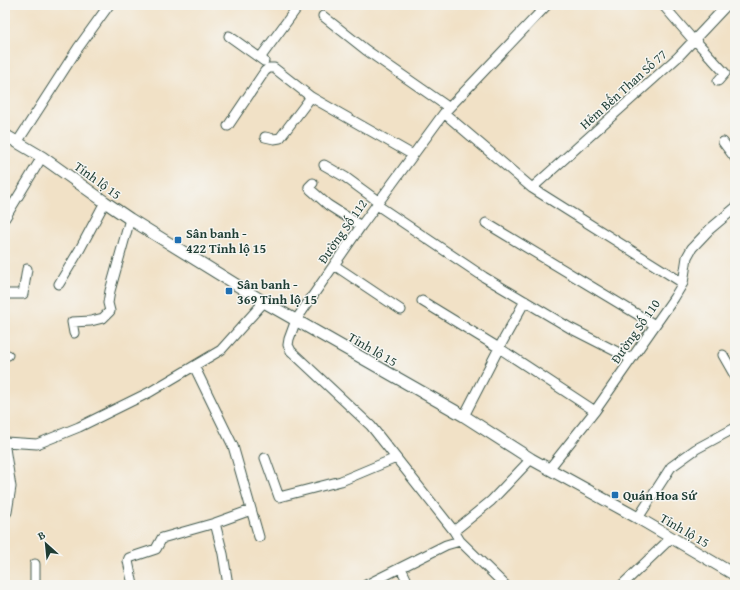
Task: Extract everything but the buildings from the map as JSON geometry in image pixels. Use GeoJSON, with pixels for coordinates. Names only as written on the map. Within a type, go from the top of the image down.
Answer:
{"type":"FeatureCollection","features":[{"type":"Feature","properties":{"kind":"main road","name":"Tỉnh lộ 15"},"geometry":{"type":"LineString","coordinates":[[5,135],[18,141],[42,157],[130,219],[264,302],[464,416],[548,469],[638,518],[735,575]]}},
{"type":"Feature","properties":{"kind":"street"},"geometry":{"type":"LineString","coordinates":[[18,141],[78,48],[109,5]]}},
{"type":"Feature","properties":{"kind":"street"},"geometry":{"type":"LineString","coordinates":[[260,58],[299,5]]}},
{"type":"Feature","properties":{"kind":"street","name":"Đường Số 112"},"geometry":{"type":"LineString","coordinates":[[505,585],[460,541],[454,531],[371,426],[291,350],[288,345],[296,320],[361,226],[446,110],[547,5]]}},
{"type":"Feature","properties":{"kind":"street"},"geometry":{"type":"LineString","coordinates":[[663,5],[694,41],[725,73],[718,81]]}},
{"type":"Feature","properties":{"kind":"street","name":"Hẻm Bến Than Số 77"},"geometry":{"type":"LineString","coordinates":[[532,188],[621,110],[694,41],[727,5]]}},
{"type":"Feature","properties":{"kind":"street"},"geometry":{"type":"LineString","coordinates":[[323,16],[446,110],[532,188],[683,283]]}},
{"type":"Feature","properties":{"kind":"street"},"geometry":{"type":"LineString","coordinates":[[229,36],[311,97],[413,155]]}},
{"type":"Feature","properties":{"kind":"street"},"geometry":{"type":"LineString","coordinates":[[228,126],[265,71],[269,68],[274,68]]}},
{"type":"Feature","properties":{"kind":"street"},"geometry":{"type":"LineString","coordinates":[[265,137],[274,139],[280,138],[311,97]]}},
{"type":"Feature","properties":{"kind":"street"},"geometry":{"type":"LineString","coordinates":[[723,142],[735,158]]}},
{"type":"Feature","properties":{"kind":"street"},"geometry":{"type":"LineString","coordinates":[[5,218],[42,157]]}},
{"type":"Feature","properties":{"kind":"street"},"geometry":{"type":"LineString","coordinates":[[324,165],[345,177],[378,203],[484,277],[570,328],[631,359]]}},
{"type":"Feature","properties":{"kind":"street"},"geometry":{"type":"LineString","coordinates":[[313,183],[310,187],[311,190],[328,205],[361,226]]}},
{"type":"Feature","properties":{"kind":"street"},"geometry":{"type":"LineString","coordinates":[[59,284],[105,202]]}},
{"type":"Feature","properties":{"kind":"street","name":"Đường Số 110"},"geometry":{"type":"LineString","coordinates":[[548,469],[595,411],[683,283],[687,257],[692,248],[710,229],[735,208]]}},
{"type":"Feature","properties":{"kind":"street"},"geometry":{"type":"LineString","coordinates":[[74,333],[72,322],[91,321],[103,318],[110,311],[108,303],[110,291],[130,219]]}},
{"type":"Feature","properties":{"kind":"street"},"geometry":{"type":"LineString","coordinates":[[486,223],[655,325]]}},
{"type":"Feature","properties":{"kind":"street"},"geometry":{"type":"LineString","coordinates":[[334,265],[401,310]]}},
{"type":"Feature","properties":{"kind":"street"},"geometry":{"type":"LineString","coordinates":[[5,294],[23,294],[27,269]]}},
{"type":"Feature","properties":{"kind":"street"},"geometry":{"type":"LineString","coordinates":[[422,301],[499,348],[595,411]]}},
{"type":"Feature","properties":{"kind":"street"},"geometry":{"type":"LineString","coordinates":[[464,416],[499,348],[526,301]]}},
{"type":"Feature","properties":{"kind":"street"},"geometry":{"type":"LineString","coordinates":[[5,442],[37,444],[79,427],[150,392],[221,350],[264,302]]}},
{"type":"Feature","properties":{"kind":"street"},"geometry":{"type":"LineString","coordinates":[[723,355],[735,376]]}},
{"type":"Feature","properties":{"kind":"street"},"geometry":{"type":"LineString","coordinates":[[194,366],[233,446],[259,537]]}},
{"type":"Feature","properties":{"kind":"street"},"geometry":{"type":"LineString","coordinates":[[638,518],[671,467],[696,449],[735,428]]}},
{"type":"Feature","properties":{"kind":"street"},"geometry":{"type":"LineString","coordinates":[[5,448],[11,487],[5,514]]}},
{"type":"Feature","properties":{"kind":"street"},"geometry":{"type":"LineString","coordinates":[[265,458],[279,497],[341,481],[396,458]]}},
{"type":"Feature","properties":{"kind":"street"},"geometry":{"type":"LineString","coordinates":[[454,531],[492,501],[531,459]]}},
{"type":"Feature","properties":{"kind":"street"},"geometry":{"type":"LineString","coordinates":[[133,585],[128,561],[129,558],[156,549],[162,538],[215,523],[251,510]]}},
{"type":"Feature","properties":{"kind":"street"},"geometry":{"type":"LineString","coordinates":[[215,523],[223,554],[228,585]]}},
{"type":"Feature","properties":{"kind":"street"},"geometry":{"type":"LineString","coordinates":[[622,585],[671,538]]}},
{"type":"Feature","properties":{"kind":"street"},"geometry":{"type":"LineString","coordinates":[[366,585],[446,545],[460,541]]}},
{"type":"Feature","properties":{"kind":"street"},"geometry":{"type":"LineString","coordinates":[[34,585],[35,564]]}},
{"type":"Feature","properties":{"kind":"street"},"geometry":{"type":"LineString","coordinates":[[401,568],[409,585]]}},
{"type":"Feature","properties":{"kind":"place","name":"Sân banh - 422 Tỉnh lộ 15"},"geometry":{"type":"Point","coordinates":[178,240]}},
{"type":"Feature","properties":{"kind":"place","name":"Sân banh - 369 Tỉnh lộ 15"},"geometry":{"type":"Point","coordinates":[229,291]}},
{"type":"Feature","properties":{"kind":"place","name":"Quán Hoa Sứ"},"geometry":{"type":"Point","coordinates":[615,495]}}]}
